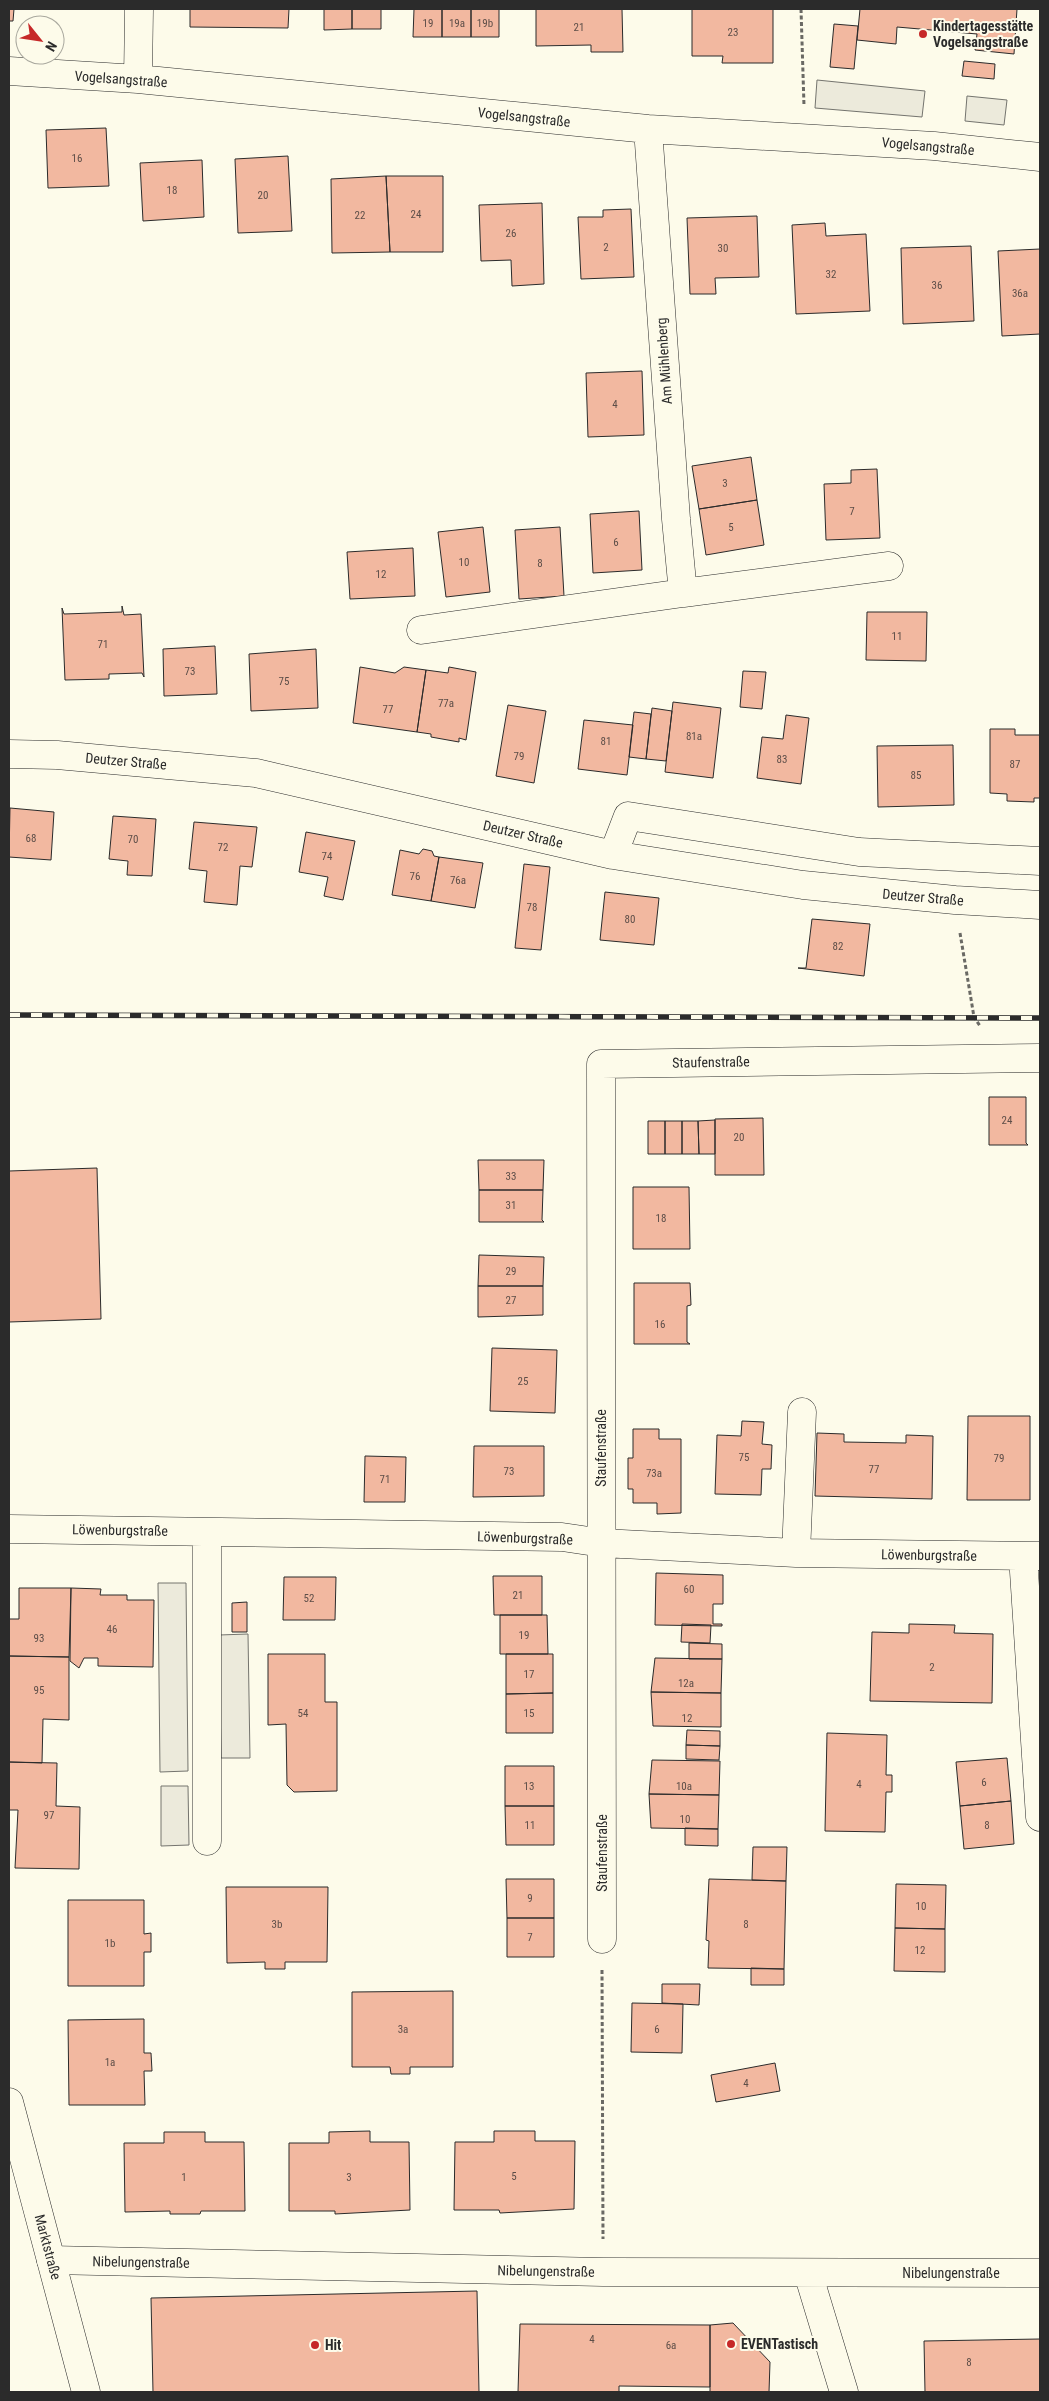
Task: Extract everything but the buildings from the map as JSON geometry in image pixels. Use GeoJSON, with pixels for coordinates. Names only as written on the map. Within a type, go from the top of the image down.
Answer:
{"type":"FeatureCollection","features":[{"type":"Feature","properties":{"kind":"street"},"geometry":{"type":"LineString","coordinates":[[138,79],[139,9]]}},
{"type":"Feature","properties":{"kind":"street","name":"Vogelsangstraße"},"geometry":{"type":"LineString","coordinates":[[9,71],[138,79],[648,130],[806,137],[934,146],[1040,157]]}},
{"type":"Feature","properties":{"kind":"street","name":"Am Mühlenberg"},"geometry":{"type":"LineString","coordinates":[[648,130],[675,509],[683,593]]}},
{"type":"Feature","properties":{"kind":"street"},"geometry":{"type":"LineString","coordinates":[[421,630],[889,566]]}},
{"type":"Feature","properties":{"kind":"street","name":"Deutzer Straße"},"geometry":{"type":"LineString","coordinates":[[9,754],[57,755],[256,773],[613,855],[803,885],[955,900],[1040,906]]}},
{"type":"Feature","properties":{"kind":"street"},"geometry":{"type":"LineString","coordinates":[[613,855],[628,816],[859,852],[1040,861]]}},
{"type":"Feature","properties":{"kind":"street","name":"Staufenstraße"},"geometry":{"type":"LineString","coordinates":[[602,1939],[601,1064],[1040,1058]]}},
{"type":"Feature","properties":{"kind":"street"},"geometry":{"type":"LineString","coordinates":[[796,1553],[802,1412]]}},
{"type":"Feature","properties":{"kind":"street","name":"Löwenburgstraße"},"geometry":{"type":"LineString","coordinates":[[9,1529],[562,1537],[602,1543],[796,1553],[1032,1556]]}},
{"type":"Feature","properties":{"kind":"street"},"geometry":{"type":"LineString","coordinates":[[207,1532],[207,1841]]}},
{"type":"Feature","properties":{"kind":"street"},"geometry":{"type":"LineString","coordinates":[[1032,1556],[1040,1817]]}},
{"type":"Feature","properties":{"kind":"street","name":"Marktstraße"},"geometry":{"type":"LineString","coordinates":[[9,2102],[86,2392]]}},
{"type":"Feature","properties":{"kind":"street","name":"Nibelungenstraße"},"geometry":{"type":"LineString","coordinates":[[51,2260],[603,2272],[1040,2273]]}},
{"type":"Feature","properties":{"kind":"street"},"geometry":{"type":"LineString","coordinates":[[808,2273],[844,2392]]}},
{"type":"Feature","properties":{"kind":"path"},"geometry":{"type":"LineString","coordinates":[[801,9],[806,137]]}},
{"type":"Feature","properties":{"kind":"path"},"geometry":{"type":"LineString","coordinates":[[955,900],[974,1018],[1002,1058]]}},
{"type":"Feature","properties":{"kind":"path"},"geometry":{"type":"LineString","coordinates":[[602,1939],[603,2272]]}},
{"type":"Feature","properties":{"kind":"shaded area"},"geometry":{"type":"Polygon","coordinates":[[[817,80],[925,91],[922,117],[815,108],[817,80]]]}},
{"type":"Feature","properties":{"kind":"shaded area"},"geometry":{"type":"Polygon","coordinates":[[[967,96],[1007,100],[1004,125],[965,121],[967,96]]]}},
{"type":"Feature","properties":{"kind":"shaded area"},"geometry":{"type":"Polygon","coordinates":[[[158,1583],[186,1583],[188,1771],[160,1772],[158,1583]]]}},
{"type":"Feature","properties":{"kind":"shaded area"},"geometry":{"type":"Polygon","coordinates":[[[248,1634],[250,1758],[221,1758],[219,1635],[248,1634]]]}},
{"type":"Feature","properties":{"kind":"shaded area"},"geometry":{"type":"Polygon","coordinates":[[[161,1786],[188,1786],[189,1845],[161,1846],[161,1786]]]}},
{"type":"Feature","properties":{"kind":"railway"},"geometry":{"type":"LineString","coordinates":[[9,1015],[1040,1018]]}},
{"type":"Feature","properties":{"kind":"place","name":"Kindertagesstätte Vogelsangstraße"},"geometry":{"type":"Point","coordinates":[923,34]}},
{"type":"Feature","properties":{"kind":"place","name":"EVENTastisch"},"geometry":{"type":"Point","coordinates":[731,2344]}},
{"type":"Feature","properties":{"kind":"place","name":"Hit"},"geometry":{"type":"Point","coordinates":[315,2345]}}]}
